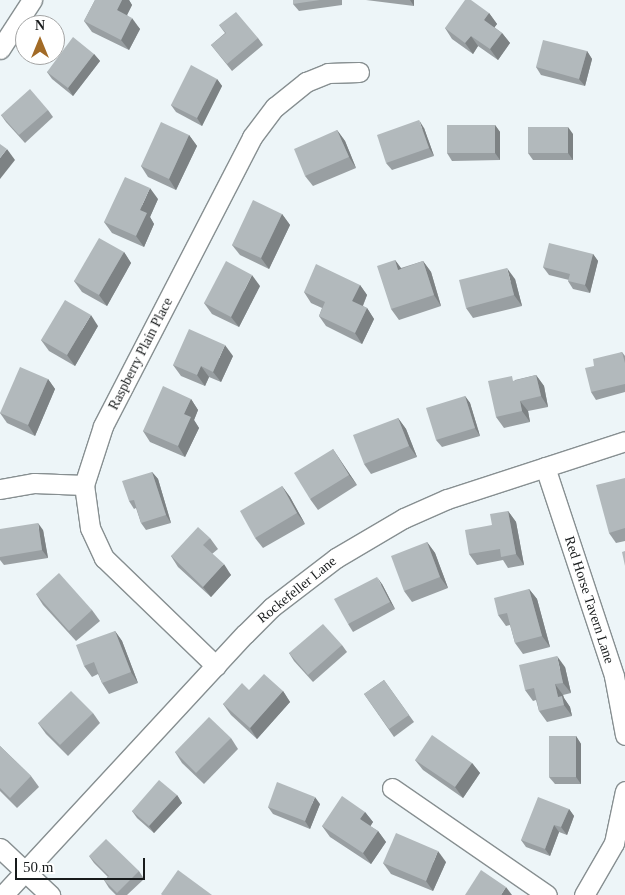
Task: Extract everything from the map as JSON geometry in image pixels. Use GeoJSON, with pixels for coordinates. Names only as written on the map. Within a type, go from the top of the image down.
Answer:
{"type":"FeatureCollection","features":[{"type":"Feature","properties":{"kind":"street"},"geometry":{"type":"LineString","coordinates":[[0,49],[32,0]]}},
{"type":"Feature","properties":{"kind":"street","name":"Raspberry Plain Place"},"geometry":{"type":"LineString","coordinates":[[216,666],[104,558],[90,528],[84,484],[103,426],[252,137],[271,111],[306,82],[328,73],[359,72]]}},
{"type":"Feature","properties":{"kind":"street","name":"Rockefeller Lane"},"geometry":{"type":"LineString","coordinates":[[3,895],[278,602],[368,538],[447,499],[625,441]]}},
{"type":"Feature","properties":{"kind":"street","name":"Red Horse Tavern Lane"},"geometry":{"type":"LineString","coordinates":[[545,467],[614,676],[625,735]]}},
{"type":"Feature","properties":{"kind":"street"},"geometry":{"type":"LineString","coordinates":[[0,489],[34,482],[84,484]]}},
{"type":"Feature","properties":{"kind":"street"},"geometry":{"type":"LineString","coordinates":[[392,788],[547,895]]}},
{"type":"Feature","properties":{"kind":"street"},"geometry":{"type":"LineString","coordinates":[[584,895],[620,845],[625,791]]}},
{"type":"Feature","properties":{"kind":"street"},"geometry":{"type":"LineString","coordinates":[[0,848],[50,895]]}},
{"type":"Feature","properties":{"kind":"building"},"geometry":{"type":"Polygon","coordinates":[[[95,0],[122,0],[117,10],[132,18],[121,40],[84,21],[95,0]]]}},
{"type":"Feature","properties":{"kind":"building"},"geometry":{"type":"Polygon","coordinates":[[[293,0],[320,0],[293,4],[293,0]]]}},
{"type":"Feature","properties":{"kind":"building"},"geometry":{"type":"Polygon","coordinates":[[[465,0],[471,0],[489,13],[484,20],[502,33],[490,49],[471,36],[465,43],[445,28],[465,0]]]}},
{"type":"Feature","properties":{"kind":"building"},"geometry":{"type":"Polygon","coordinates":[[[236,12],[258,38],[227,64],[211,45],[226,33],[219,25],[236,12]]]}},
{"type":"Feature","properties":{"kind":"building"},"geometry":{"type":"Polygon","coordinates":[[[73,37],[94,54],[68,88],[47,72],[52,65],[65,65],[65,48],[73,37]]]}},
{"type":"Feature","properties":{"kind":"building"},"geometry":{"type":"Polygon","coordinates":[[[543,40],[587,51],[579,79],[536,67],[543,40]]]}},
{"type":"Feature","properties":{"kind":"building"},"geometry":{"type":"Polygon","coordinates":[[[191,65],[217,79],[197,118],[171,105],[191,65]]]}},
{"type":"Feature","properties":{"kind":"building"},"geometry":{"type":"Polygon","coordinates":[[[30,89],[48,110],[19,135],[1,115],[30,89]]]}},
{"type":"Feature","properties":{"kind":"building"},"geometry":{"type":"Polygon","coordinates":[[[419,120],[429,148],[386,163],[377,135],[419,120]]]}},
{"type":"Feature","properties":{"kind":"building"},"geometry":{"type":"Polygon","coordinates":[[[161,122],[189,135],[169,179],[141,166],[161,122]]]}},
{"type":"Feature","properties":{"kind":"building"},"geometry":{"type":"Polygon","coordinates":[[[447,125],[495,125],[495,153],[447,153],[447,125]]]}},
{"type":"Feature","properties":{"kind":"building"},"geometry":{"type":"Polygon","coordinates":[[[528,127],[568,127],[568,153],[528,153],[528,127]]]}},
{"type":"Feature","properties":{"kind":"building"},"geometry":{"type":"Polygon","coordinates":[[[337,130],[349,157],[305,176],[294,149],[337,130]]]}},
{"type":"Feature","properties":{"kind":"building"},"geometry":{"type":"Polygon","coordinates":[[[0,144],[7,149],[0,158],[0,144]]]}},
{"type":"Feature","properties":{"kind":"building"},"geometry":{"type":"Polygon","coordinates":[[[125,177],[150,188],[140,210],[147,213],[136,236],[104,222],[125,177]]]}},
{"type":"Feature","properties":{"kind":"building"},"geometry":{"type":"Polygon","coordinates":[[[253,200],[282,214],[261,258],[232,245],[253,200]]]}},
{"type":"Feature","properties":{"kind":"building"},"geometry":{"type":"Polygon","coordinates":[[[99,238],[124,252],[99,295],[74,281],[99,238]]]}},
{"type":"Feature","properties":{"kind":"building"},"geometry":{"type":"Polygon","coordinates":[[[549,243],[593,254],[585,285],[568,281],[570,274],[543,267],[549,243]]]}},
{"type":"Feature","properties":{"kind":"building"},"geometry":{"type":"Polygon","coordinates":[[[395,260],[398,270],[423,261],[434,295],[391,309],[377,266],[395,260]]]}},
{"type":"Feature","properties":{"kind":"building"},"geometry":{"type":"Polygon","coordinates":[[[226,261],[252,275],[231,317],[204,303],[226,261]]]}},
{"type":"Feature","properties":{"kind":"building"},"geometry":{"type":"Polygon","coordinates":[[[316,264],[360,285],[352,301],[367,308],[355,333],[319,316],[325,302],[304,292],[316,264]]]}},
{"type":"Feature","properties":{"kind":"building"},"geometry":{"type":"Polygon","coordinates":[[[507,268],[514,295],[466,308],[459,280],[507,268]]]}},
{"type":"Feature","properties":{"kind":"building"},"geometry":{"type":"Polygon","coordinates":[[[65,300],[91,315],[67,355],[41,340],[65,300]]]}},
{"type":"Feature","properties":{"kind":"building"},"geometry":{"type":"Polygon","coordinates":[[[189,329],[225,345],[213,372],[201,366],[197,375],[173,365],[189,329]]]}},
{"type":"Feature","properties":{"kind":"building"},"geometry":{"type":"Polygon","coordinates":[[[622,352],[625,363],[625,384],[591,392],[585,368],[594,366],[593,359],[622,352]]]}},
{"type":"Feature","properties":{"kind":"building"},"geometry":{"type":"Polygon","coordinates":[[[20,367],[48,379],[28,425],[0,413],[20,367]]]}},
{"type":"Feature","properties":{"kind":"building"},"geometry":{"type":"Polygon","coordinates":[[[536,375],[541,396],[520,401],[522,411],[496,417],[488,381],[512,376],[513,381],[536,375]]]}},
{"type":"Feature","properties":{"kind":"building"},"geometry":{"type":"Polygon","coordinates":[[[163,386],[191,399],[184,414],[191,417],[178,446],[143,431],[163,386]]]}},
{"type":"Feature","properties":{"kind":"building"},"geometry":{"type":"Polygon","coordinates":[[[465,396],[475,428],[436,440],[426,408],[465,396]]]}},
{"type":"Feature","properties":{"kind":"building"},"geometry":{"type":"Polygon","coordinates":[[[398,418],[409,446],[364,464],[353,435],[398,418]]]}},
{"type":"Feature","properties":{"kind":"building"},"geometry":{"type":"Polygon","coordinates":[[[333,449],[349,475],[310,499],[294,473],[333,449]]]}},
{"type":"Feature","properties":{"kind":"building"},"geometry":{"type":"Polygon","coordinates":[[[152,472],[166,515],[141,523],[134,500],[129,501],[122,481],[152,472]]]}},
{"type":"Feature","properties":{"kind":"building"},"geometry":{"type":"Polygon","coordinates":[[[625,478],[625,528],[609,533],[596,485],[625,478]]]}},
{"type":"Feature","properties":{"kind":"building"},"geometry":{"type":"Polygon","coordinates":[[[282,486],[297,513],[255,538],[240,511],[282,486]]]}},
{"type":"Feature","properties":{"kind":"building"},"geometry":{"type":"Polygon","coordinates":[[[508,511],[516,554],[501,557],[500,549],[469,554],[465,530],[492,525],[490,514],[508,511]]]}},
{"type":"Feature","properties":{"kind":"building"},"geometry":{"type":"Polygon","coordinates":[[[38,523],[42,550],[0,557],[0,529],[38,523]]]}},
{"type":"Feature","properties":{"kind":"building"},"geometry":{"type":"Polygon","coordinates":[[[198,527],[210,538],[203,545],[224,564],[203,587],[171,556],[198,527]]]}},
{"type":"Feature","properties":{"kind":"building"},"geometry":{"type":"Polygon","coordinates":[[[427,542],[440,577],[404,591],[391,556],[427,542]]]}},
{"type":"Feature","properties":{"kind":"building"},"geometry":{"type":"Polygon","coordinates":[[[625,551],[625,566],[622,552],[625,551]]]}},
{"type":"Feature","properties":{"kind":"building"},"geometry":{"type":"Polygon","coordinates":[[[59,573],[92,610],[69,631],[36,594],[59,573]]]}},
{"type":"Feature","properties":{"kind":"building"},"geometry":{"type":"Polygon","coordinates":[[[377,577],[390,602],[348,624],[334,599],[377,577]]]}},
{"type":"Feature","properties":{"kind":"building"},"geometry":{"type":"Polygon","coordinates":[[[529,589],[542,636],[515,643],[507,613],[498,615],[494,598],[529,589]]]}},
{"type":"Feature","properties":{"kind":"building"},"geometry":{"type":"Polygon","coordinates":[[[323,624],[342,645],[308,675],[289,653],[323,624]]]}},
{"type":"Feature","properties":{"kind":"building"},"geometry":{"type":"Polygon","coordinates":[[[115,631],[131,672],[102,683],[94,662],[84,666],[76,645],[115,631]]]}},
{"type":"Feature","properties":{"kind":"building"},"geometry":{"type":"Polygon","coordinates":[[[557,656],[563,683],[555,684],[558,697],[562,696],[564,705],[539,711],[534,688],[525,690],[519,665],[557,656]]]}},
{"type":"Feature","properties":{"kind":"building"},"geometry":{"type":"Polygon","coordinates":[[[264,674],[283,691],[250,728],[223,704],[242,683],[249,690],[264,674]]]}},
{"type":"Feature","properties":{"kind":"building"},"geometry":{"type":"Polygon","coordinates":[[[384,680],[409,715],[389,729],[364,694],[384,680]]]}},
{"type":"Feature","properties":{"kind":"building"},"geometry":{"type":"Polygon","coordinates":[[[71,691],[93,713],[60,745],[38,723],[71,691]]]}},
{"type":"Feature","properties":{"kind":"building"},"geometry":{"type":"Polygon","coordinates":[[[209,717],[231,738],[196,773],[175,752],[209,717]]]}},
{"type":"Feature","properties":{"kind":"building"},"geometry":{"type":"Polygon","coordinates":[[[432,735],[472,763],[455,787],[415,760],[432,735]]]}},
{"type":"Feature","properties":{"kind":"building"},"geometry":{"type":"Polygon","coordinates":[[[549,736],[576,736],[576,777],[549,777],[549,736]]]}},
{"type":"Feature","properties":{"kind":"building"},"geometry":{"type":"Polygon","coordinates":[[[0,746],[31,776],[10,798],[0,788],[0,746]]]}},
{"type":"Feature","properties":{"kind":"building"},"geometry":{"type":"Polygon","coordinates":[[[159,780],[177,795],[149,826],[132,811],[159,780]]]}},
{"type":"Feature","properties":{"kind":"building"},"geometry":{"type":"Polygon","coordinates":[[[277,782],[315,797],[305,821],[268,807],[277,782]]]}},
{"type":"Feature","properties":{"kind":"building"},"geometry":{"type":"Polygon","coordinates":[[[342,796],[365,812],[360,819],[378,831],[363,853],[322,826],[342,796]]]}},
{"type":"Feature","properties":{"kind":"building"},"geometry":{"type":"Polygon","coordinates":[[[538,797],[569,809],[561,827],[554,825],[545,849],[521,840],[538,797]]]}},
{"type":"Feature","properties":{"kind":"building"},"geometry":{"type":"Polygon","coordinates":[[[396,833],[438,851],[426,881],[383,863],[396,833]]]}},
{"type":"Feature","properties":{"kind":"building"},"geometry":{"type":"Polygon","coordinates":[[[106,839],[139,871],[117,893],[104,880],[109,876],[89,856],[106,839]]]}},
{"type":"Feature","properties":{"kind":"building"},"geometry":{"type":"Polygon","coordinates":[[[178,870],[212,895],[162,895],[178,870]]]}},
{"type":"Feature","properties":{"kind":"building"},"geometry":{"type":"Polygon","coordinates":[[[481,870],[506,887],[501,895],[465,895],[481,870]]]}}]}
